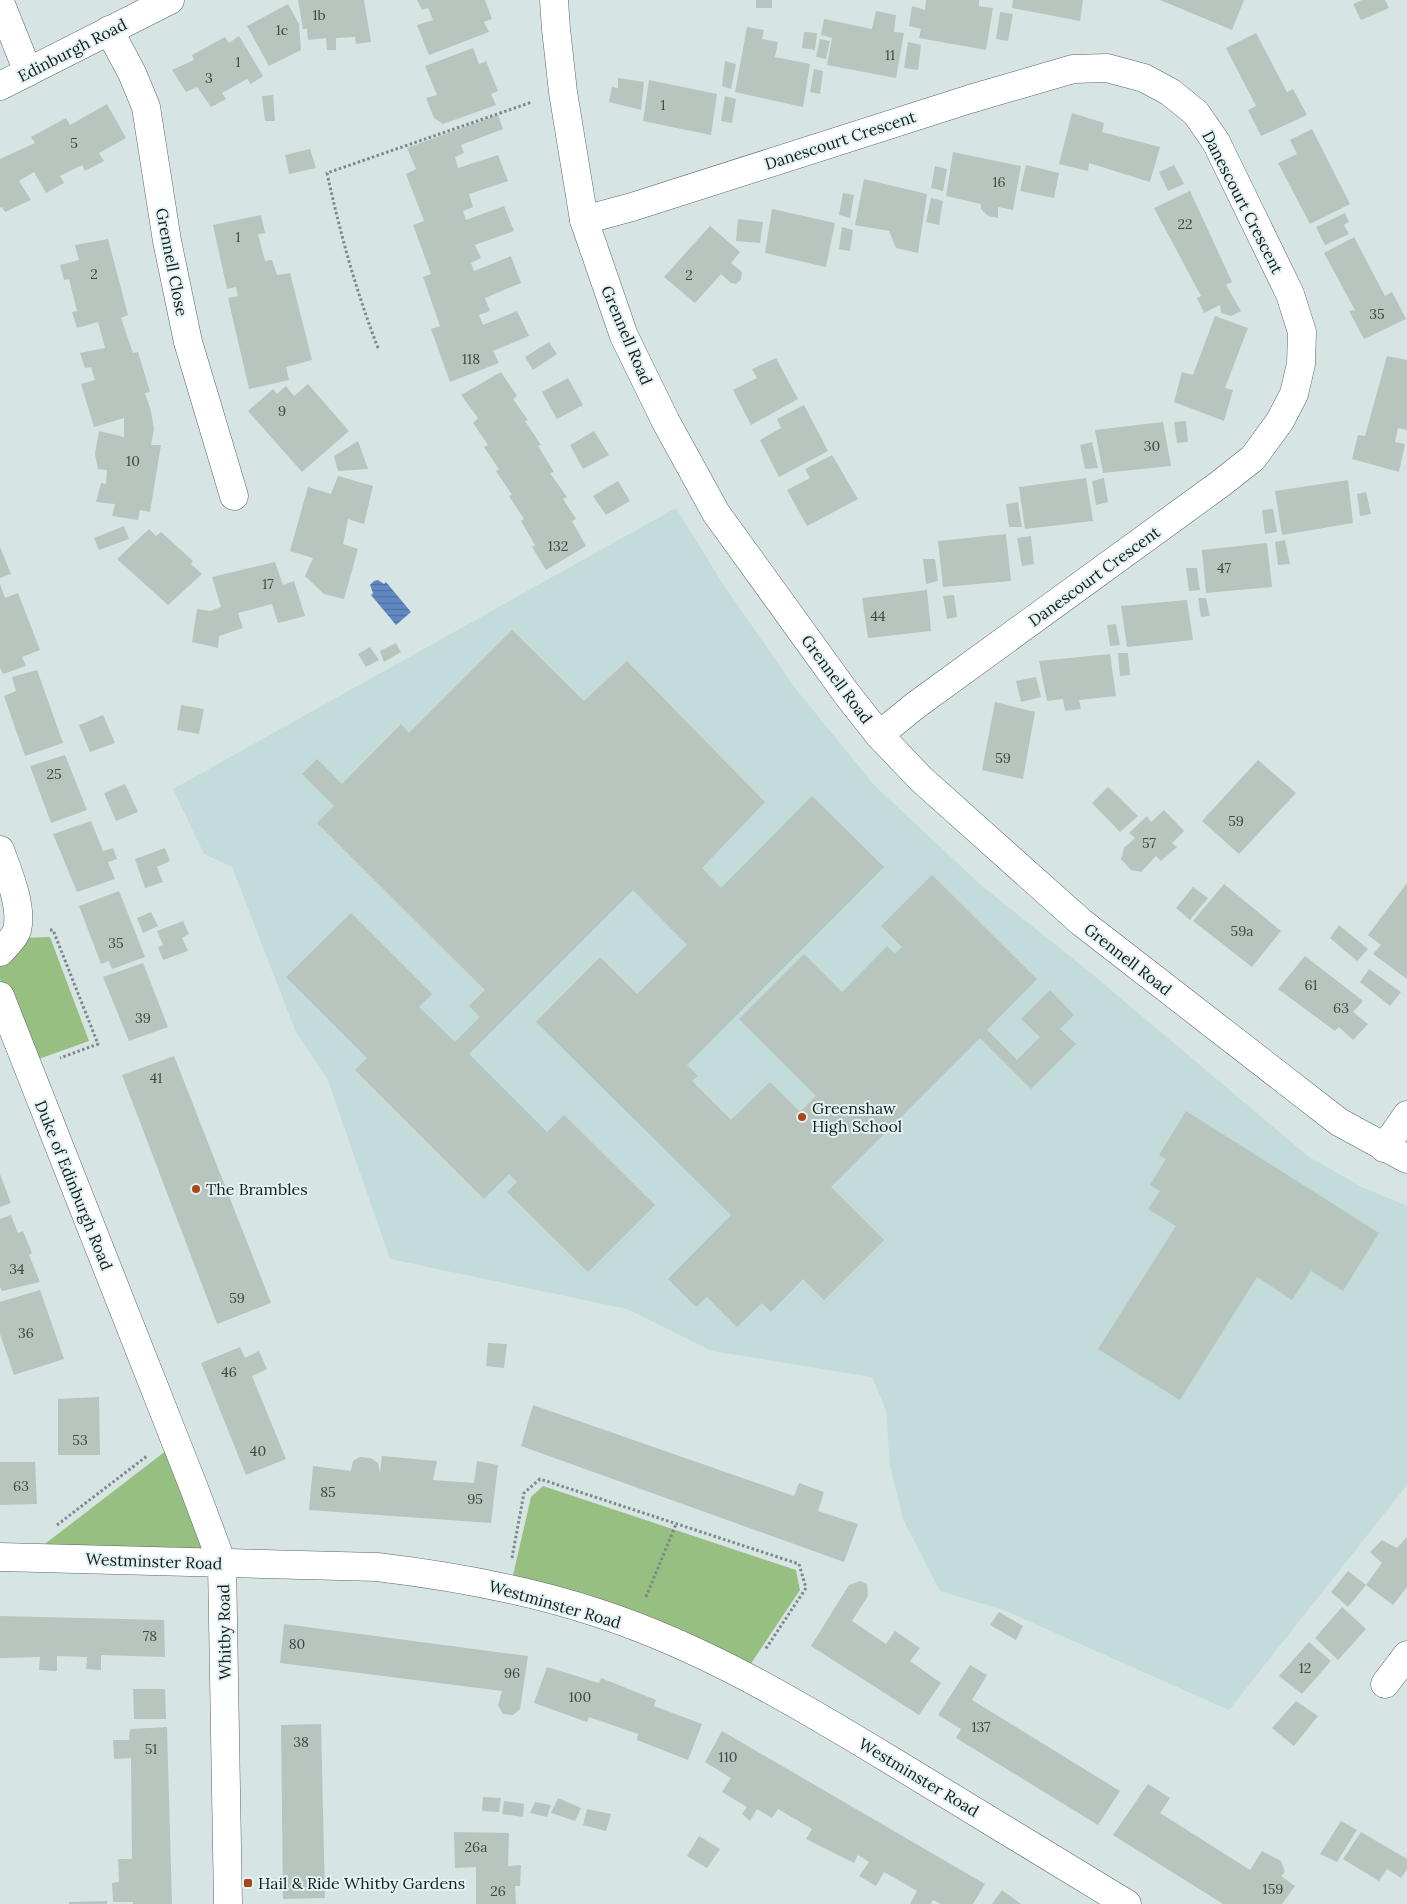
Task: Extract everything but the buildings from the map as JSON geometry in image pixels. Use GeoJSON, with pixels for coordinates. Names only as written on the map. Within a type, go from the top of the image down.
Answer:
{"type":"FeatureCollection","features":[{"type":"Feature","properties":{"kind":"street","name":"Edinburgh Road"},"geometry":{"type":"LineString","coordinates":[[0,86],[170,0]]}},
{"type":"Feature","properties":{"kind":"street","name":"Grennell Road"},"geometry":{"type":"LineString","coordinates":[[554,0],[564,92],[584,220],[624,336],[666,422],[716,512],[846,693],[879,735],[921,779],[1081,922],[1339,1122],[1395,1154]]}},
{"type":"Feature","properties":{"kind":"street"},"geometry":{"type":"LineString","coordinates":[[0,2],[28,72]]}},
{"type":"Feature","properties":{"kind":"street","name":"Grennell Close"},"geometry":{"type":"LineString","coordinates":[[109,30],[132,73],[146,107],[167,241],[188,342],[234,496]]}},
{"type":"Feature","properties":{"kind":"street","name":"Danescourt Crescent"},"geometry":{"type":"LineString","coordinates":[[584,220],[632,207],[970,99],[1073,69],[1107,68],[1144,78],[1170,92],[1196,113],[1216,142],[1290,294],[1302,332],[1301,364],[1294,394],[1280,422],[1253,458],[1220,484],[916,705],[879,735]]}},
{"type":"Feature","properties":{"kind":"street"},"geometry":{"type":"LineString","coordinates":[[0,850],[8,870],[18,910],[8,942]]}},
{"type":"Feature","properties":{"kind":"street","name":"Duke of Edinburgh Road"},"geometry":{"type":"LineString","coordinates":[[0,996],[149,1373]]}},
{"type":"Feature","properties":{"kind":"street"},"geometry":{"type":"LineString","coordinates":[[1395,1154],[1407,1115]]}},
{"type":"Feature","properties":{"kind":"street","name":"Whitby Road"},"geometry":{"type":"LineString","coordinates":[[149,1373],[222,1563],[228,1904]]}},
{"type":"Feature","properties":{"kind":"street","name":"Westminster Road"},"geometry":{"type":"LineString","coordinates":[[0,1557],[377,1568],[440,1575],[506,1588],[597,1612],[666,1638],[789,1699],[1128,1904]]}},
{"type":"Feature","properties":{"kind":"street"},"geometry":{"type":"LineString","coordinates":[[1385,1684],[1407,1655]]}},
{"type":"Feature","properties":{"kind":"path"},"geometry":{"type":"LineString","coordinates":[[378,348],[346,256],[326,173],[564,92]]}},
{"type":"Feature","properties":{"kind":"path"},"geometry":{"type":"LineString","coordinates":[[8,942],[53,930],[98,1044],[29,1070]]}},
{"type":"Feature","properties":{"kind":"path"},"geometry":{"type":"LineString","coordinates":[[55,1527],[174,1436]]}},
{"type":"Feature","properties":{"kind":"path"},"geometry":{"type":"LineString","coordinates":[[506,1588],[524,1493],[540,1479],[799,1564],[806,1588],[747,1678]]}},
{"type":"Feature","properties":{"kind":"path"},"geometry":{"type":"LineString","coordinates":[[635,1626],[676,1524]]}},
{"type":"Feature","properties":{"kind":"shaded area","name":"Greenshaw High School"},"geometry":{"type":"Polygon","coordinates":[[[676,508],[721,581],[795,688],[874,785],[982,886],[1086,969],[1309,1157],[1362,1187],[1407,1206],[1407,1485],[1229,1710],[1006,1611],[940,1591],[903,1519],[890,1466],[886,1410],[872,1377],[712,1351],[627,1309],[390,1259],[327,1078],[295,1030],[232,867],[204,854],[173,789],[676,508]]]}},
{"type":"Feature","properties":{"kind":"green space"},"geometry":{"type":"Polygon","coordinates":[[[50,937],[89,1041],[33,1061],[0,979],[0,960],[22,938],[50,937]]]}},
{"type":"Feature","properties":{"kind":"green space"},"geometry":{"type":"Polygon","coordinates":[[[171,1447],[212,1554],[37,1550],[171,1447]]]}},
{"type":"Feature","properties":{"kind":"green space"},"geometry":{"type":"Polygon","coordinates":[[[543,1486],[796,1570],[800,1590],[746,1671],[511,1584],[531,1497],[543,1486]]]}},
{"type":"Feature","properties":{"kind":"water"},"geometry":{"type":"Polygon","coordinates":[[[378,580],[384,584],[386,582],[411,612],[396,625],[371,595],[373,593],[370,585],[378,580]]]}},
{"type":"Feature","properties":{"kind":"place","name":"Greenshaw High School"},"geometry":{"type":"Point","coordinates":[802,1117]}},
{"type":"Feature","properties":{"kind":"place","name":"The Brambles"},"geometry":{"type":"Point","coordinates":[196,1189]}},
{"type":"Feature","properties":{"kind":"place","name":"Hail & Ride Whitby Gardens"},"geometry":{"type":"Point","coordinates":[248,1883]}}]}
